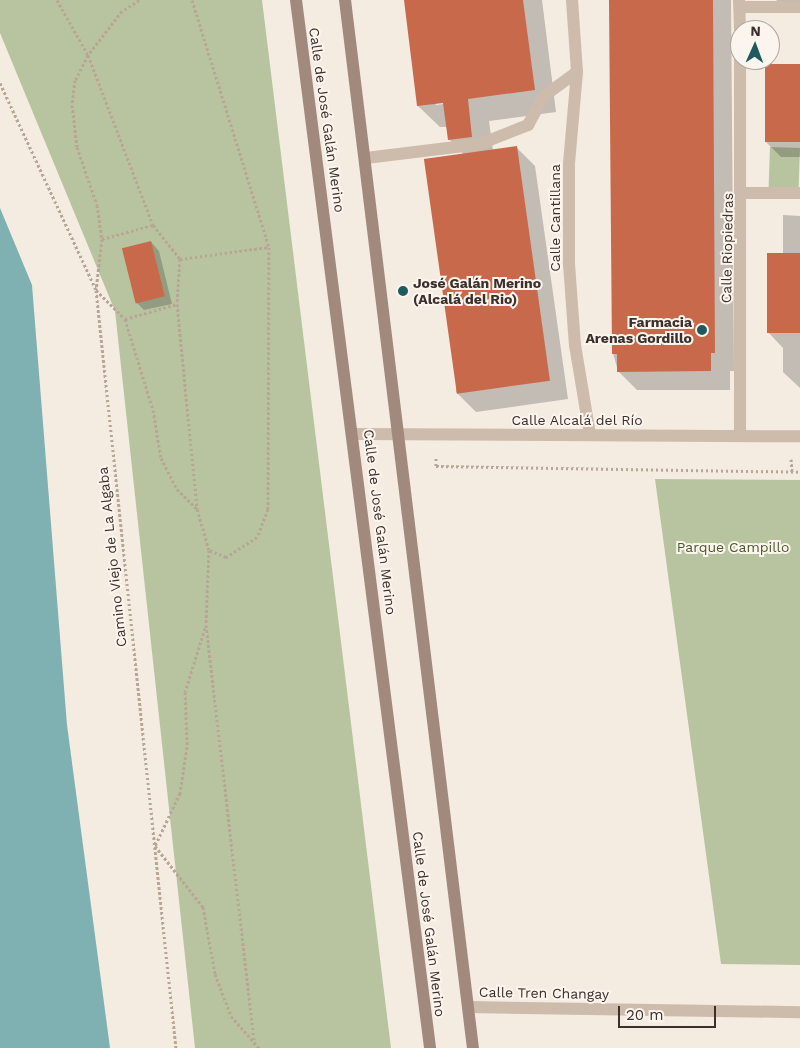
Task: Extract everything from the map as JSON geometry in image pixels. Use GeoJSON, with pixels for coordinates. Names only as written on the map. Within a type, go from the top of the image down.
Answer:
{"type":"FeatureCollection","features":[{"type":"Feature","properties":{"kind":"main road","name":"Calle de José Galán Merino"},"geometry":{"type":"LineString","coordinates":[[296,0],[354,434],[430,1048]]}},
{"type":"Feature","properties":{"kind":"main road","name":"Calle de José Galán Merino"},"geometry":{"type":"LineString","coordinates":[[345,0],[366,158],[473,1048]]}},
{"type":"Feature","properties":{"kind":"street","name":"Calle Cantillana"},"geometry":{"type":"LineString","coordinates":[[572,0],[577,72],[569,163],[569,264],[575,345],[590,435]]}},
{"type":"Feature","properties":{"kind":"street"},"geometry":{"type":"LineString","coordinates":[[740,20],[739,3],[800,7]]}},
{"type":"Feature","properties":{"kind":"street","name":"Calle Riopiedras"},"geometry":{"type":"LineString","coordinates":[[740,70],[743,193],[740,436]]}},
{"type":"Feature","properties":{"kind":"street"},"geometry":{"type":"LineString","coordinates":[[366,158],[480,144],[528,125],[544,96],[577,72]]}},
{"type":"Feature","properties":{"kind":"street"},"geometry":{"type":"LineString","coordinates":[[743,193],[800,193]]}},
{"type":"Feature","properties":{"kind":"street","name":"Calle Alcalá del Río"},"geometry":{"type":"LineString","coordinates":[[354,434],[800,436]]}},
{"type":"Feature","properties":{"kind":"street","name":"Calle Tren Changay"},"geometry":{"type":"LineString","coordinates":[[468,1007],[800,1012]]}},
{"type":"Feature","properties":{"kind":"path"},"geometry":{"type":"LineString","coordinates":[[58,0],[88,54],[153,225],[180,259],[177,304],[197,509],[208,550],[206,625],[254,1048]]}},
{"type":"Feature","properties":{"kind":"path"},"geometry":{"type":"LineString","coordinates":[[139,0],[122,11],[88,54],[75,80],[72,105],[77,147],[96,205],[102,239],[96,290],[125,319],[152,410],[161,458],[177,489],[197,509]]}},
{"type":"Feature","properties":{"kind":"path"},"geometry":{"type":"LineString","coordinates":[[192,0],[269,247],[268,510],[257,537],[226,557],[208,550]]}},
{"type":"Feature","properties":{"kind":"path","name":"Camino Viejo de La Algaba"},"geometry":{"type":"LineString","coordinates":[[0,83],[96,290],[176,1048]]}},
{"type":"Feature","properties":{"kind":"path"},"geometry":{"type":"LineString","coordinates":[[102,239],[153,225]]}},
{"type":"Feature","properties":{"kind":"path"},"geometry":{"type":"LineString","coordinates":[[180,259],[269,247]]}},
{"type":"Feature","properties":{"kind":"path"},"geometry":{"type":"LineString","coordinates":[[125,319],[177,304]]}},
{"type":"Feature","properties":{"kind":"path"},"geometry":{"type":"LineString","coordinates":[[435,435],[436,466],[800,472]]}},
{"type":"Feature","properties":{"kind":"path"},"geometry":{"type":"LineString","coordinates":[[206,625],[185,692],[187,747],[180,793],[154,846],[203,906],[215,974],[231,1016],[259,1048]]}},
{"type":"Feature","properties":{"kind":"green space"},"geometry":{"type":"Polygon","coordinates":[[[0,0],[262,0],[391,1048],[195,1048],[115,311],[0,33],[0,0]]]}},
{"type":"Feature","properties":{"kind":"green space"},"geometry":{"type":"Polygon","coordinates":[[[770,147],[800,148],[799,188],[769,187],[770,147]]]}},
{"type":"Feature","properties":{"kind":"green space","name":"Parque Campillo"},"geometry":{"type":"Polygon","coordinates":[[[655,479],[800,480],[800,965],[721,964],[655,479]]]}},
{"type":"Feature","properties":{"kind":"water"},"geometry":{"type":"Polygon","coordinates":[[[0,208],[32,285],[67,725],[110,1048],[0,1048],[0,208]]]}},
{"type":"Feature","properties":{"kind":"building"},"geometry":{"type":"Polygon","coordinates":[[[404,0],[523,0],[535,90],[468,99],[472,137],[448,140],[443,103],[417,106],[404,0]]]}},
{"type":"Feature","properties":{"kind":"building"},"geometry":{"type":"Polygon","coordinates":[[[609,0],[713,0],[715,353],[711,353],[711,371],[617,372],[617,354],[612,354],[609,0]]]}},
{"type":"Feature","properties":{"kind":"building"},"geometry":{"type":"Polygon","coordinates":[[[780,64],[800,64],[800,142],[765,142],[765,70],[780,70],[780,64]]]}},
{"type":"Feature","properties":{"kind":"building"},"geometry":{"type":"Polygon","coordinates":[[[517,146],[550,381],[457,394],[424,159],[517,146]]]}},
{"type":"Feature","properties":{"kind":"building"},"geometry":{"type":"Polygon","coordinates":[[[151,241],[165,296],[136,304],[122,248],[151,241]]]}},
{"type":"Feature","properties":{"kind":"building"},"geometry":{"type":"Polygon","coordinates":[[[767,253],[800,253],[800,333],[767,333],[767,253]]]}},
{"type":"Feature","properties":{"kind":"place","name":"José Galán Merino (Alcalá del Rio)"},"geometry":{"type":"Point","coordinates":[403,291]}},
{"type":"Feature","properties":{"kind":"place","name":"Farmacia Arenas Gordillo"},"geometry":{"type":"Point","coordinates":[702,330]}}]}
